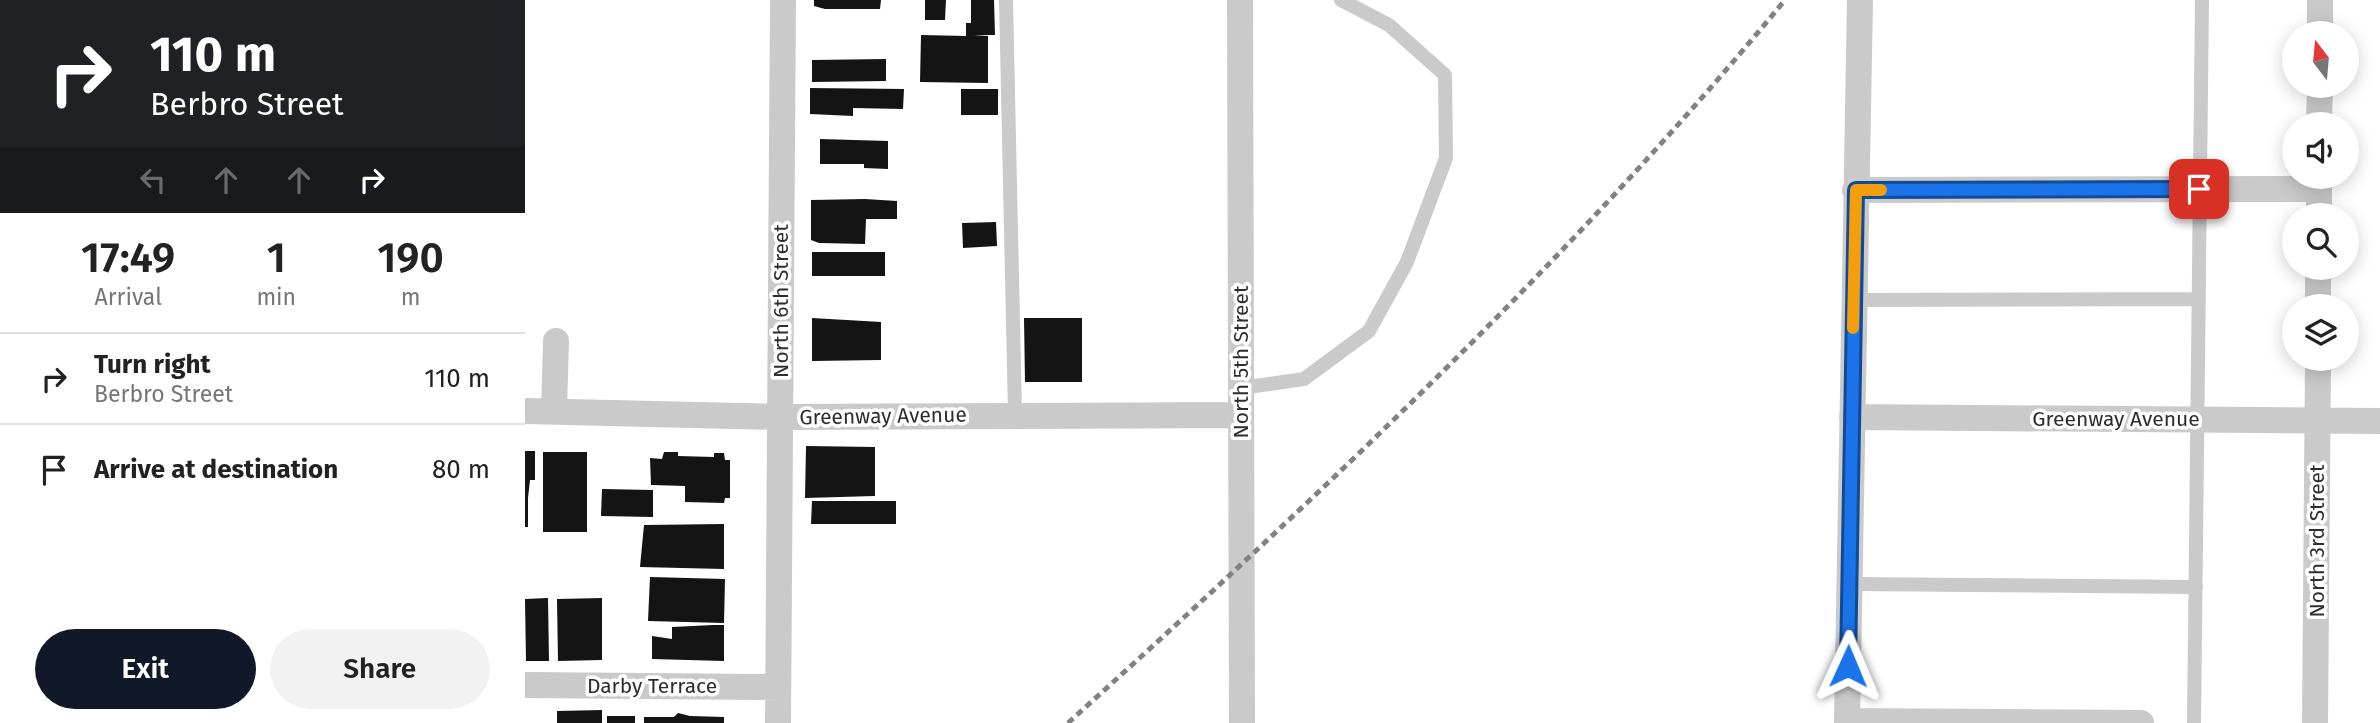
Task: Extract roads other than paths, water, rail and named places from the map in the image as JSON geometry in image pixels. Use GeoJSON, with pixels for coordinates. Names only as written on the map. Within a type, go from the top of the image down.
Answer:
{"type":"FeatureCollection","features":[{"type":"Feature","properties":{"kind":"street","name":"North 6th Street"},"geometry":{"type":"LineString","coordinates":[[778,723],[783,0]]}},
{"type":"Feature","properties":{"kind":"street","name":"North 5th Street"},"geometry":{"type":"LineString","coordinates":[[1240,0],[1242,723]]}},
{"type":"Feature","properties":{"kind":"street"},"geometry":{"type":"LineString","coordinates":[[1860,0],[1847,722],[2141,723]]}},
{"type":"Feature","properties":{"kind":"street"},"geometry":{"type":"LineString","coordinates":[[2320,0],[2320,21]]}},
{"type":"Feature","properties":{"kind":"street"},"geometry":{"type":"LineString","coordinates":[[1856,190],[2199,189],[2319,194]]}},
{"type":"Feature","properties":{"kind":"street"},"geometry":{"type":"LineString","coordinates":[[554,411],[555,341]]}},
{"type":"Feature","properties":{"kind":"street","name":"North 3rd Street"},"geometry":{"type":"LineString","coordinates":[[2315,723],[2318,371]]}},
{"type":"Feature","properties":{"kind":"street","name":"Greenway Avenue"},"geometry":{"type":"LineString","coordinates":[[525,411],[780,417],[1241,415]]}},
{"type":"Feature","properties":{"kind":"street","name":"Greenway Avenue"},"geometry":{"type":"LineString","coordinates":[[1852,417],[2380,421]]}},
{"type":"Feature","properties":{"kind":"street","name":"Darby Terrace"},"geometry":{"type":"LineString","coordinates":[[525,685],[778,687]]}},
{"type":"Feature","properties":{"kind":"lane"},"geometry":{"type":"LineString","coordinates":[[1006,0],[1015,414]]}},
{"type":"Feature","properties":{"kind":"lane"},"geometry":{"type":"LineString","coordinates":[[1241,388],[1304,379],[1369,331],[1408,262],[1445,158],[1445,75],[1389,25],[1341,0]]}},
{"type":"Feature","properties":{"kind":"lane"},"geometry":{"type":"LineString","coordinates":[[2194,723],[2201,0]]}},
{"type":"Feature","properties":{"kind":"lane"},"geometry":{"type":"LineString","coordinates":[[1854,300],[2199,299]]}},
{"type":"Feature","properties":{"kind":"lane"},"geometry":{"type":"LineString","coordinates":[[1849,584],[2196,587]]}},
{"type":"Feature","properties":{"kind":"railway"},"geometry":{"type":"LineString","coordinates":[[1068,723],[1256,551],[1440,375],[1617,192],[1785,0]]}}]}
